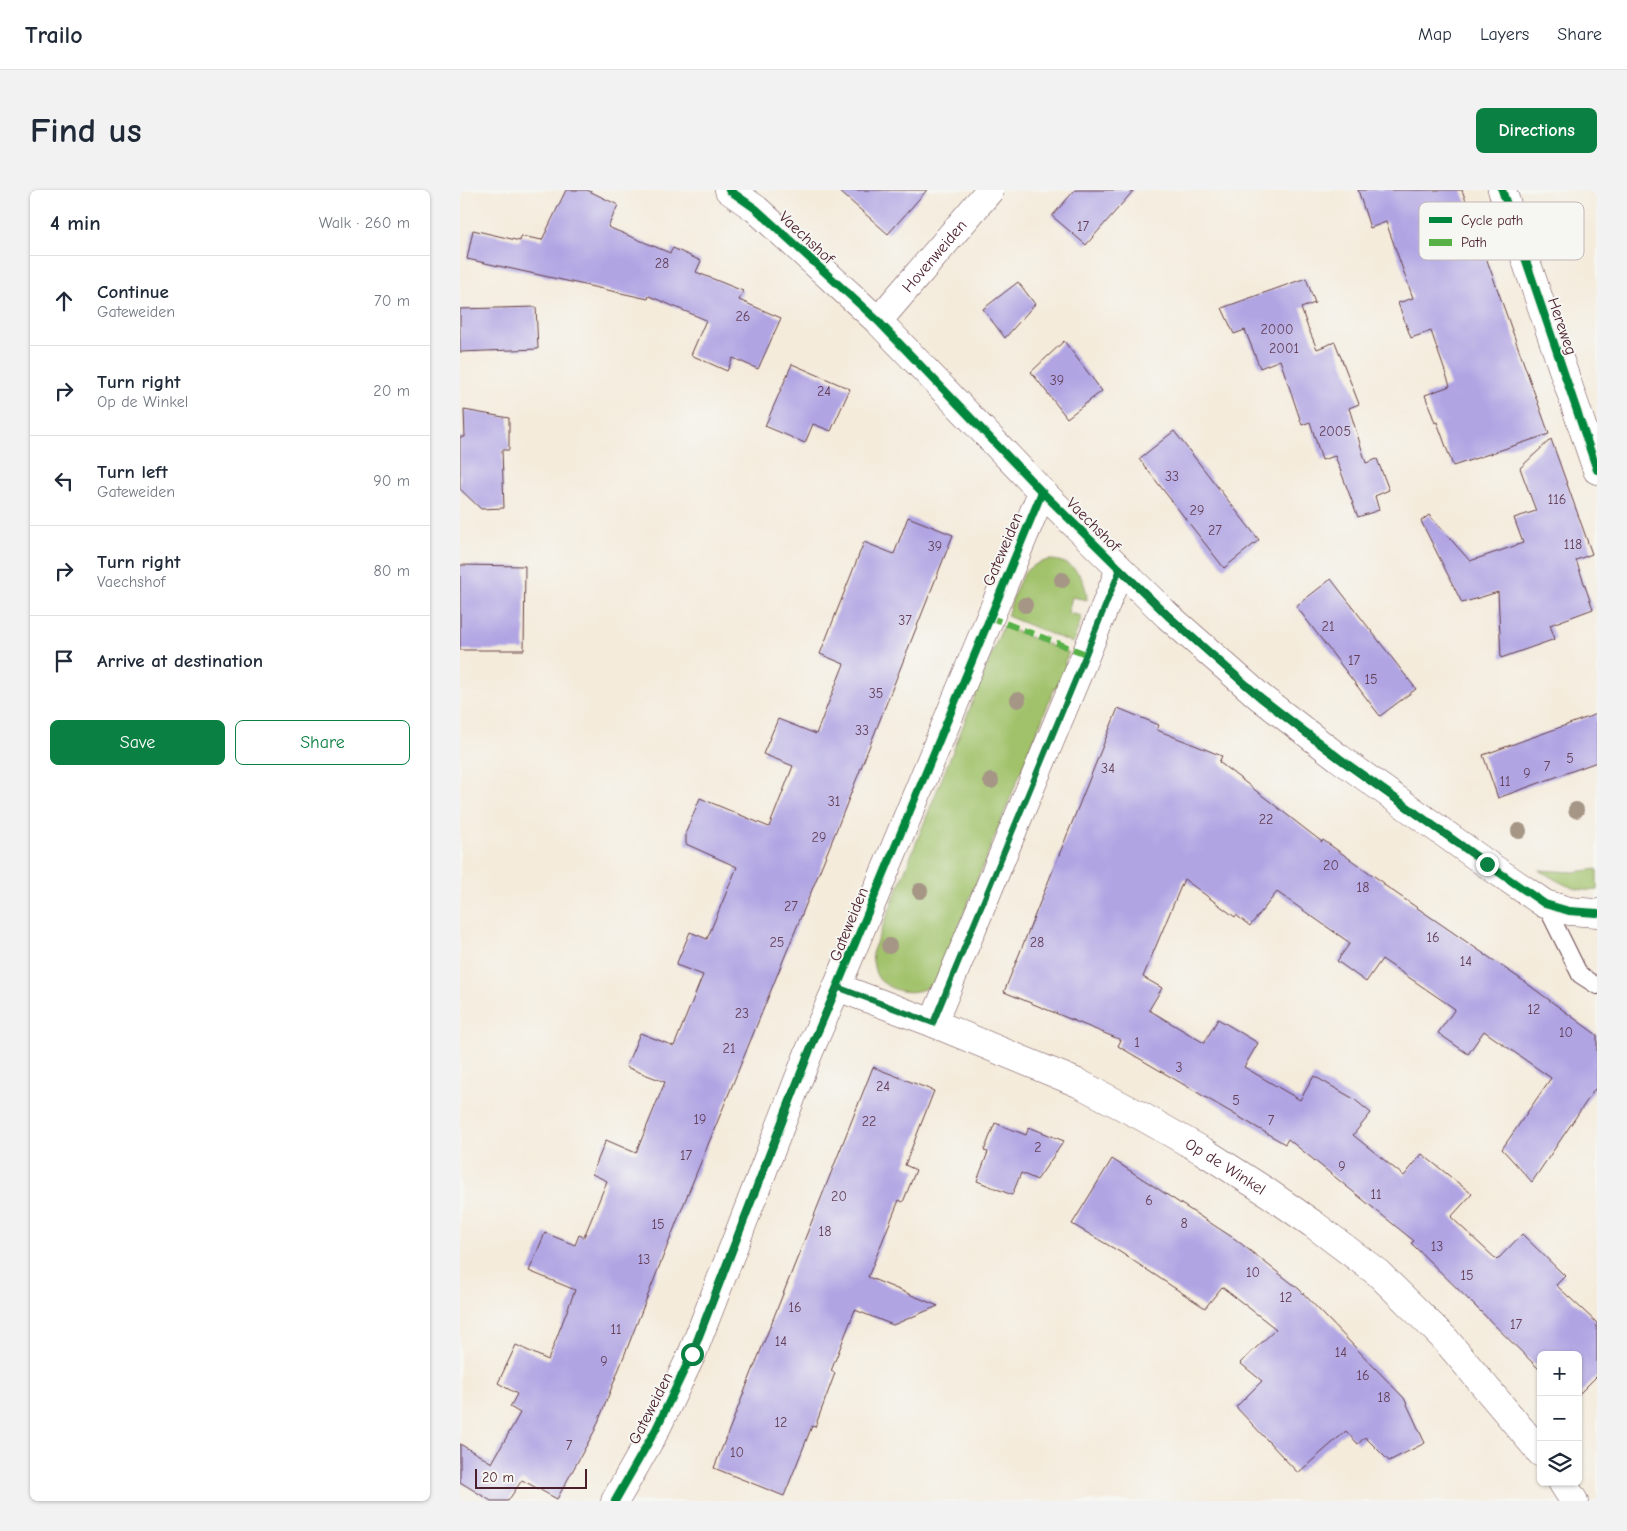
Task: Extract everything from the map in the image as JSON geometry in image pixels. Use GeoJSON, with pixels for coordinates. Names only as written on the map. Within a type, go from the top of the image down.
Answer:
{"type":"FeatureCollection","features":[{"type":"Feature","properties":{"kind":"street","name":"Vaechshof"},"geometry":{"type":"LineString","coordinates":[[729,190],[756,209],[878,321],[1042,492],[1120,569],[1168,616],[1260,697],[1339,758],[1545,904],[1568,911],[1597,913]]}},
{"type":"Feature","properties":{"kind":"street","name":"Hovenweiden"},"geometry":{"type":"LineString","coordinates":[[878,321],[990,190]]}},
{"type":"Feature","properties":{"kind":"street","name":"Hereweg"},"geometry":{"type":"LineString","coordinates":[[1502,190],[1506,202]]}},
{"type":"Feature","properties":{"kind":"street","name":"Hereweg"},"geometry":{"type":"LineString","coordinates":[[1526,260],[1597,470]]}},
{"type":"Feature","properties":{"kind":"street","name":"Gateweiden"},"geometry":{"type":"LineString","coordinates":[[615,1501],[656,1429],[692,1354],[809,1052],[1042,492]]}},
{"type":"Feature","properties":{"kind":"street"},"geometry":{"type":"LineString","coordinates":[[933,1023],[1120,569]]}},
{"type":"Feature","properties":{"kind":"street","name":"Op de Winkel"},"geometry":{"type":"LineString","coordinates":[[837,987],[933,1023],[1078,1083],[1144,1117],[1203,1151],[1264,1190],[1378,1273],[1445,1339],[1537,1448]]}},
{"type":"Feature","properties":{"kind":"street"},"geometry":{"type":"LineString","coordinates":[[1565,1486],[1574,1501]]}},
{"type":"Feature","properties":{"kind":"lane"},"geometry":{"type":"LineString","coordinates":[[1545,904],[1580,975],[1597,986]]}},
{"type":"Feature","properties":{"kind":"green space"},"geometry":{"type":"Polygon","coordinates":[[[1049,560],[1065,563],[1077,571],[1084,584],[1087,600],[1072,597],[1068,613],[1082,616],[1073,643],[1007,616],[1024,574],[1035,565],[1049,560]]]}},
{"type":"Feature","properties":{"kind":"green space"},"geometry":{"type":"Polygon","coordinates":[[[1003,626],[1069,653],[1064,663],[1072,667],[1061,689],[1055,687],[938,976],[930,985],[919,991],[900,991],[888,986],[879,979],[875,970],[872,953],[1003,626]]]}},
{"type":"Feature","properties":{"kind":"green space"},"geometry":{"type":"Polygon","coordinates":[[[1597,869],[1597,890],[1574,888],[1539,870],[1574,872],[1597,869]]]}},
{"type":"Feature","properties":{"kind":"building"},"geometry":{"type":"Polygon","coordinates":[[[566,190],[587,190],[618,205],[608,227],[670,253],[673,248],[701,261],[696,272],[743,291],[739,300],[781,318],[758,369],[733,358],[727,371],[691,355],[706,320],[649,296],[648,299],[467,259],[473,230],[520,241],[521,236],[542,240],[566,190]]]}},
{"type":"Feature","properties":{"kind":"building"},"geometry":{"type":"Polygon","coordinates":[[[838,190],[927,190],[888,234],[838,190]]]}},
{"type":"Feature","properties":{"kind":"building"},"geometry":{"type":"Polygon","coordinates":[[[1075,190],[1134,190],[1086,245],[1052,216],[1075,190]]]}},
{"type":"Feature","properties":{"kind":"building"},"geometry":{"type":"Polygon","coordinates":[[[1358,190],[1462,190],[1466,202],[1419,202],[1419,260],[1487,260],[1549,434],[1453,466],[1425,395],[1450,386],[1431,331],[1411,338],[1398,303],[1413,298],[1386,222],[1370,228],[1358,190]]]}},
{"type":"Feature","properties":{"kind":"building"},"geometry":{"type":"Polygon","coordinates":[[[1306,278],[1315,303],[1301,308],[1307,325],[1317,349],[1335,342],[1359,404],[1349,408],[1366,463],[1377,459],[1389,490],[1375,496],[1379,510],[1358,517],[1335,456],[1322,460],[1310,422],[1302,425],[1280,360],[1260,368],[1245,330],[1234,334],[1222,308],[1306,278]]]}},
{"type":"Feature","properties":{"kind":"building"},"geometry":{"type":"Polygon","coordinates":[[[1018,282],[1035,304],[1005,338],[983,309],[1018,282]]]}},
{"type":"Feature","properties":{"kind":"building"},"geometry":{"type":"Polygon","coordinates":[[[536,307],[538,349],[460,352],[460,309],[536,307]]]}},
{"type":"Feature","properties":{"kind":"building"},"geometry":{"type":"Polygon","coordinates":[[[1064,341],[1102,391],[1067,418],[1031,372],[1064,341]]]}},
{"type":"Feature","properties":{"kind":"building"},"geometry":{"type":"Polygon","coordinates":[[[792,364],[850,389],[831,431],[813,424],[805,443],[765,426],[792,364]]]}},
{"type":"Feature","properties":{"kind":"building"},"geometry":{"type":"Polygon","coordinates":[[[464,410],[509,418],[509,450],[502,450],[504,508],[481,509],[460,489],[460,437],[465,437],[464,410]]]}},
{"type":"Feature","properties":{"kind":"building"},"geometry":{"type":"Polygon","coordinates":[[[1174,431],[1259,540],[1224,568],[1139,459],[1174,431]]]}},
{"type":"Feature","properties":{"kind":"building"},"geometry":{"type":"Polygon","coordinates":[[[1551,439],[1592,554],[1576,560],[1593,609],[1550,625],[1555,639],[1501,658],[1498,592],[1462,603],[1421,521],[1429,515],[1470,561],[1523,543],[1514,518],[1536,511],[1520,468],[1551,439]]]}},
{"type":"Feature","properties":{"kind":"building"},"geometry":{"type":"Polygon","coordinates":[[[908,517],[953,535],[595,1430],[557,1499],[522,1480],[508,1501],[491,1501],[460,1482],[460,1444],[492,1463],[520,1413],[510,1407],[517,1394],[498,1383],[516,1345],[548,1360],[575,1290],[529,1271],[545,1233],[575,1245],[579,1235],[584,1237],[607,1181],[592,1174],[606,1140],[636,1153],[665,1082],[626,1067],[640,1033],[674,1046],[703,975],[676,965],[690,932],[707,939],[737,867],[686,844],[686,832],[700,798],[769,827],[793,766],[763,754],[778,719],[816,734],[844,664],[820,654],[864,542],[894,554],[908,517]]]}},
{"type":"Feature","properties":{"kind":"building"},"geometry":{"type":"Polygon","coordinates":[[[460,565],[525,566],[524,650],[460,650],[460,565]]]}},
{"type":"Feature","properties":{"kind":"building"},"geometry":{"type":"Polygon","coordinates":[[[1331,579],[1416,689],[1380,716],[1296,606],[1331,579]]]}},
{"type":"Feature","properties":{"kind":"building"},"geometry":{"type":"Polygon","coordinates":[[[1118,708],[1159,725],[1157,730],[1222,756],[1219,762],[1322,842],[1323,840],[1597,1035],[1597,1086],[1532,1182],[1502,1149],[1551,1078],[1484,1031],[1468,1054],[1438,1033],[1455,1009],[1382,959],[1366,982],[1337,961],[1350,943],[1277,892],[1250,926],[1184,879],[1143,977],[1162,988],[1149,1010],[1204,1043],[1218,1019],[1258,1043],[1244,1067],[1300,1100],[1314,1076],[1354,1099],[1371,1113],[1353,1135],[1404,1176],[1422,1154],[1472,1194],[1451,1217],[1497,1260],[1522,1234],[1565,1276],[1556,1285],[1597,1323],[1597,1376],[1582,1391],[1582,1351],[1537,1351],[1537,1367],[1411,1243],[1414,1241],[1288,1139],[1285,1144],[1118,1046],[1121,1040],[1004,992],[1118,708]]]}},
{"type":"Feature","properties":{"kind":"building"},"geometry":{"type":"Polygon","coordinates":[[[1597,714],[1597,762],[1498,798],[1483,755],[1597,714]]]}},
{"type":"Feature","properties":{"kind":"building"},"geometry":{"type":"Polygon","coordinates":[[[873,1067],[934,1091],[905,1165],[916,1170],[903,1202],[899,1200],[868,1277],[938,1306],[893,1325],[855,1310],[831,1371],[835,1373],[815,1427],[812,1426],[784,1496],[714,1468],[873,1067]]]}},
{"type":"Feature","properties":{"kind":"building"},"geometry":{"type":"Polygon","coordinates":[[[995,1123],[1026,1135],[1029,1127],[1064,1141],[1037,1180],[1021,1173],[1012,1195],[977,1181],[988,1152],[984,1151],[995,1123]]]}},
{"type":"Feature","properties":{"kind":"building"},"geometry":{"type":"Polygon","coordinates":[[[1112,1159],[1235,1239],[1299,1289],[1404,1398],[1425,1443],[1389,1461],[1365,1437],[1358,1444],[1346,1431],[1298,1473],[1236,1407],[1262,1381],[1240,1363],[1276,1329],[1222,1287],[1205,1308],[1120,1252],[1072,1224],[1112,1159]]]}},
{"type":"Feature","properties":{"kind":"marked path"},"geometry":{"type":"LineString","coordinates":[[989,617],[1086,654]]}},
{"type":"Feature","properties":{"kind":"cycle path"},"geometry":{"type":"LineString","coordinates":[[729,190],[756,209],[878,321],[1042,492],[1120,569],[1168,616],[1260,697],[1339,758],[1545,904],[1569,911],[1597,913]]}},
{"type":"Feature","properties":{"kind":"cycle path"},"geometry":{"type":"LineString","coordinates":[[1502,190],[1506,202]]}},
{"type":"Feature","properties":{"kind":"cycle path"},"geometry":{"type":"LineString","coordinates":[[1526,260],[1597,470]]}},
{"type":"Feature","properties":{"kind":"cycle path"},"geometry":{"type":"LineString","coordinates":[[615,1501],[656,1429],[692,1354],[809,1052],[1042,492]]}},
{"type":"Feature","properties":{"kind":"route"},"geometry":{"type":"LineString","coordinates":[[692,1354],[809,1052],[837,987],[933,1023],[1120,569],[1168,616],[1260,697],[1339,758],[1487,864]]}}]}
